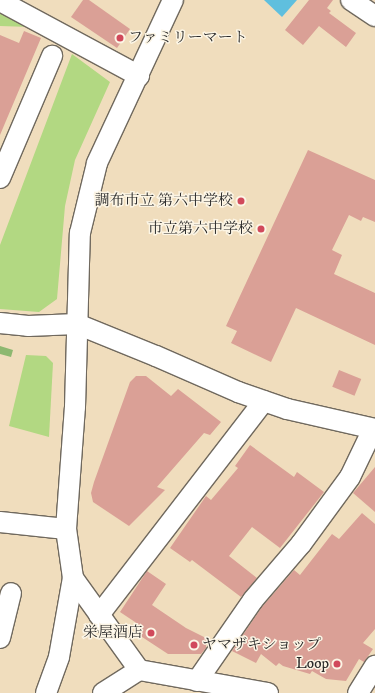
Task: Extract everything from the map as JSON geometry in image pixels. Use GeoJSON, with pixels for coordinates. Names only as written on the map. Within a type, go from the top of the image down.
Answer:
{"type":"FeatureCollection","features":[{"type":"Feature","properties":{"kind":"street"},"geometry":{"type":"LineString","coordinates":[[46,692],[59,657],[65,615],[73,578],[66,528],[75,407],[80,233],[97,163],[174,0]]}},
{"type":"Feature","properties":{"kind":"street"},"geometry":{"type":"LineString","coordinates":[[351,0],[375,16]]}},
{"type":"Feature","properties":{"kind":"street"},"geometry":{"type":"LineString","coordinates":[[0,1],[138,76]]}},
{"type":"Feature","properties":{"kind":"street"},"geometry":{"type":"LineString","coordinates":[[0,178],[52,56]]}},
{"type":"Feature","properties":{"kind":"street"},"geometry":{"type":"LineString","coordinates":[[0,323],[28,326],[77,324],[156,356],[238,392],[287,409],[374,429],[350,477],[302,544],[253,600],[196,681]]}},
{"type":"Feature","properties":{"kind":"street"},"geometry":{"type":"LineString","coordinates":[[96,612],[264,401]]}},
{"type":"Feature","properties":{"kind":"street"},"geometry":{"type":"LineString","coordinates":[[0,522],[66,528]]}},
{"type":"Feature","properties":{"kind":"street"},"geometry":{"type":"LineString","coordinates":[[73,578],[139,670],[260,692]]}},
{"type":"Feature","properties":{"kind":"street"},"geometry":{"type":"LineString","coordinates":[[0,638],[11,593]]}},
{"type":"Feature","properties":{"kind":"street"},"geometry":{"type":"LineString","coordinates":[[65,615],[80,609],[96,612]]}},
{"type":"Feature","properties":{"kind":"street"},"geometry":{"type":"LineString","coordinates":[[358,693],[375,666]]}},
{"type":"Feature","properties":{"kind":"street"},"geometry":{"type":"LineString","coordinates":[[103,693],[139,670]]}},
{"type":"Feature","properties":{"kind":"green space"},"geometry":{"type":"Polygon","coordinates":[[[0,11],[30,27],[0,26],[0,11]]]}},
{"type":"Feature","properties":{"kind":"green space"},"geometry":{"type":"Polygon","coordinates":[[[72,54],[110,82],[75,160],[65,206],[57,299],[39,312],[0,309],[0,245],[72,54]]]}},
{"type":"Feature","properties":{"kind":"green space"},"geometry":{"type":"Polygon","coordinates":[[[0,346],[13,350],[11,357],[0,354],[0,346]]]}},
{"type":"Feature","properties":{"kind":"green space"},"geometry":{"type":"Polygon","coordinates":[[[26,355],[46,356],[53,363],[49,437],[9,426],[26,355]]]}},
{"type":"Feature","properties":{"kind":"water"},"geometry":{"type":"Polygon","coordinates":[[[264,0],[297,0],[282,17],[264,0]]]}},
{"type":"Feature","properties":{"kind":"building"},"geometry":{"type":"Polygon","coordinates":[[[83,0],[89,0],[130,29],[117,48],[71,17],[83,0]]]}},
{"type":"Feature","properties":{"kind":"building"},"geometry":{"type":"Polygon","coordinates":[[[309,0],[333,0],[327,8],[331,11],[329,13],[356,33],[346,47],[319,26],[303,45],[285,30],[309,0]]]}},
{"type":"Feature","properties":{"kind":"building"},"geometry":{"type":"Polygon","coordinates":[[[24,31],[41,38],[0,135],[0,35],[19,43],[24,31]]]}},
{"type":"Feature","properties":{"kind":"building"},"geometry":{"type":"Polygon","coordinates":[[[308,150],[375,180],[375,222],[363,217],[361,221],[349,215],[332,250],[342,255],[334,274],[375,293],[375,345],[296,308],[271,362],[231,343],[237,331],[226,326],[308,150]]]}},
{"type":"Feature","properties":{"kind":"building"},"geometry":{"type":"Polygon","coordinates":[[[339,370],[361,379],[355,396],[332,387],[339,370]]]}},
{"type":"Feature","properties":{"kind":"building"},"geometry":{"type":"Polygon","coordinates":[[[136,376],[146,376],[171,396],[178,389],[221,422],[210,435],[204,433],[157,487],[165,490],[129,526],[93,502],[91,493],[130,382],[136,376]]]}},
{"type":"Feature","properties":{"kind":"building"},"geometry":{"type":"Polygon","coordinates":[[[250,445],[294,477],[297,472],[324,492],[280,548],[252,527],[229,556],[257,578],[241,597],[192,560],[190,562],[170,548],[206,496],[211,500],[238,468],[235,466],[250,445]]]}},
{"type":"Feature","properties":{"kind":"building"},"geometry":{"type":"Polygon","coordinates":[[[375,467],[375,512],[353,493],[375,467]]]}},
{"type":"Feature","properties":{"kind":"building"},"geometry":{"type":"Polygon","coordinates":[[[362,513],[375,524],[375,629],[363,643],[373,649],[364,662],[359,659],[346,681],[326,679],[312,671],[310,674],[283,666],[279,663],[276,666],[261,654],[256,663],[232,651],[262,607],[294,570],[300,575],[332,534],[339,539],[362,513]]]}},
{"type":"Feature","properties":{"kind":"building"},"geometry":{"type":"Polygon","coordinates":[[[147,571],[166,584],[152,605],[186,628],[206,638],[206,648],[201,654],[168,654],[136,633],[141,626],[120,612],[147,571]]]}},
{"type":"Feature","properties":{"kind":"place","name":"ファミリーマート"},"geometry":{"type":"Point","coordinates":[120,38]}},
{"type":"Feature","properties":{"kind":"place","name":"調布市立 第六中学校"},"geometry":{"type":"Point","coordinates":[241,201]}},
{"type":"Feature","properties":{"kind":"place","name":"市立第六中学校"},"geometry":{"type":"Point","coordinates":[261,229]}},
{"type":"Feature","properties":{"kind":"place","name":"栄屋酒店"},"geometry":{"type":"Point","coordinates":[151,633]}},
{"type":"Feature","properties":{"kind":"place","name":"ヤマザキショップ"},"geometry":{"type":"Point","coordinates":[194,645]}},
{"type":"Feature","properties":{"kind":"place","name":"Loop"},"geometry":{"type":"Point","coordinates":[337,664]}}]}
